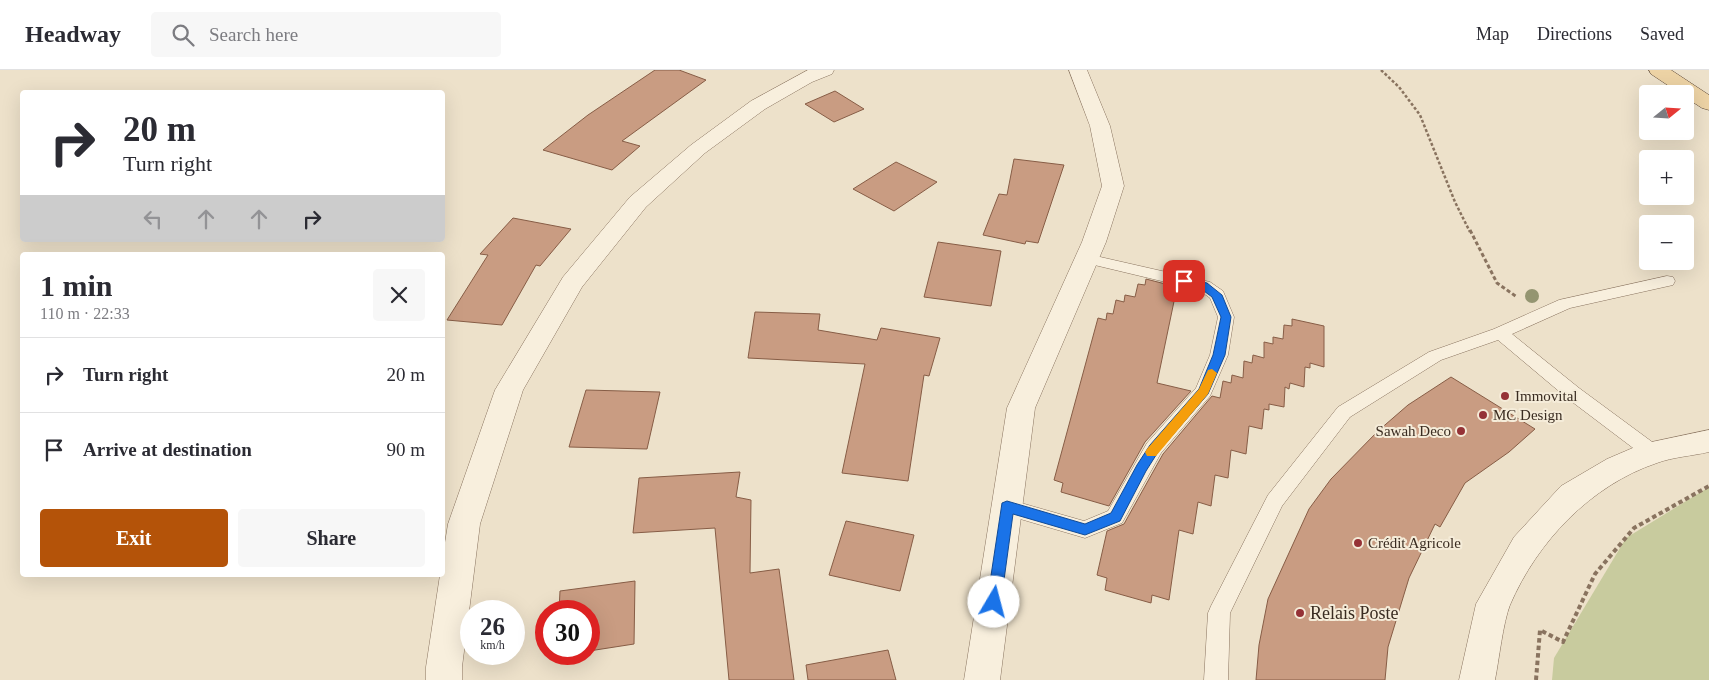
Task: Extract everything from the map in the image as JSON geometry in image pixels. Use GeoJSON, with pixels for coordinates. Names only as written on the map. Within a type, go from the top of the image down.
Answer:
{"type":"FeatureCollection","features":[{"type":"Feature","properties":{"kind":"main road"},"geometry":{"type":"LineString","coordinates":[[1658,70],[1709,104]]}},
{"type":"Feature","properties":{"kind":"main road"},"geometry":{"type":"LineString","coordinates":[[1686,70],[1709,85]]}},
{"type":"Feature","properties":{"kind":"street"},"geometry":{"type":"LineString","coordinates":[[444,680],[444,667],[464,524],[509,390],[572,283],[638,202],[698,149],[758,105],[805,78],[825,70]]}},
{"type":"Feature","properties":{"kind":"street"},"geometry":{"type":"LineString","coordinates":[[982,680],[1021,408],[1087,259],[1113,186],[1100,126],[1078,70]]}},
{"type":"Feature","properties":{"kind":"street"},"geometry":{"type":"LineString","coordinates":[[1476,680],[1493,604],[1525,547],[1572,495],[1618,467],[1652,452],[1709,441]]}},
{"type":"Feature","properties":{"kind":"lane"},"geometry":{"type":"LineString","coordinates":[[1007,507],[1085,530],[1115,517],[1154,448],[1204,391],[1219,355],[1226,317],[1217,295],[1204,286],[1087,259]]}},
{"type":"Feature","properties":{"kind":"lane"},"geometry":{"type":"LineString","coordinates":[[1216,680],[1219,613],[1275,501],[1344,412],[1435,356],[1500,333],[1565,304],[1667,281]]}},
{"type":"Feature","properties":{"kind":"lane"},"geometry":{"type":"LineString","coordinates":[[1500,333],[1572,394],[1652,452]]}},
{"type":"Feature","properties":{"kind":"path"},"geometry":{"type":"LineString","coordinates":[[1381,70],[1399,87],[1420,115],[1455,202],[1497,283],[1542,315]]}},
{"type":"Feature","properties":{"kind":"path"},"geometry":{"type":"LineString","coordinates":[[1536,680],[1540,630],[1563,642],[1595,574],[1634,528],[1709,486]]}},
{"type":"Feature","properties":{"kind":"green space"},"geometry":{"type":"Polygon","coordinates":[[[1709,487],[1709,680],[1552,680],[1554,658],[1626,538],[1709,487]]]}},
{"type":"Feature","properties":{"kind":"building"},"geometry":{"type":"Polygon","coordinates":[[[655,70],[679,70],[706,80],[622,141],[640,146],[612,170],[543,150],[588,115],[655,70]]]}},
{"type":"Feature","properties":{"kind":"building"},"geometry":{"type":"Polygon","coordinates":[[[835,91],[864,109],[834,122],[805,104],[835,91]]]}},
{"type":"Feature","properties":{"kind":"building"},"geometry":{"type":"Polygon","coordinates":[[[1014,159],[1064,165],[1038,243],[1026,241],[1025,244],[983,235],[999,194],[1007,195],[1014,159]]]}},
{"type":"Feature","properties":{"kind":"building"},"geometry":{"type":"Polygon","coordinates":[[[896,162],[937,182],[894,211],[853,189],[896,162]]]}},
{"type":"Feature","properties":{"kind":"building"},"geometry":{"type":"Polygon","coordinates":[[[513,218],[571,229],[540,266],[536,265],[502,325],[447,320],[488,255],[480,254],[513,218]]]}},
{"type":"Feature","properties":{"kind":"building"},"geometry":{"type":"Polygon","coordinates":[[[938,242],[1001,251],[991,306],[924,297],[938,242]]]}},
{"type":"Feature","properties":{"kind":"building"},"geometry":{"type":"Polygon","coordinates":[[[1146,279],[1177,287],[1157,383],[1191,391],[1145,442],[1109,506],[1061,492],[1063,483],[1054,480],[1098,318],[1106,320],[1107,313],[1113,314],[1116,300],[1124,302],[1125,295],[1135,297],[1138,284],[1145,285],[1146,279]]]}},
{"type":"Feature","properties":{"kind":"building"},"geometry":{"type":"Polygon","coordinates":[[[755,312],[820,314],[818,330],[877,340],[881,328],[940,338],[929,376],[924,375],[908,481],[842,473],[865,364],[748,358],[755,312]]]}},
{"type":"Feature","properties":{"kind":"building"},"geometry":{"type":"Polygon","coordinates":[[[1292,319],[1324,326],[1324,367],[1310,363],[1310,368],[1305,367],[1304,387],[1290,383],[1289,389],[1285,387],[1284,407],[1269,404],[1269,410],[1264,409],[1262,429],[1249,426],[1246,454],[1231,450],[1228,478],[1215,475],[1211,506],[1198,502],[1193,534],[1179,530],[1169,600],[1152,595],[1151,603],[1105,590],[1107,578],[1097,575],[1107,531],[1124,524],[1163,454],[1212,396],[1220,398],[1223,381],[1231,383],[1232,375],[1243,378],[1244,361],[1252,363],[1253,355],[1264,358],[1264,342],[1273,344],[1273,337],[1283,339],[1284,325],[1292,326],[1292,319]]]}},
{"type":"Feature","properties":{"kind":"building"},"geometry":{"type":"Polygon","coordinates":[[[1451,377],[1535,429],[1509,452],[1465,483],[1440,527],[1435,524],[1409,578],[1388,647],[1385,680],[1256,680],[1259,645],[1268,599],[1309,509],[1331,479],[1378,431],[1408,405],[1451,377]]]}},
{"type":"Feature","properties":{"kind":"building"},"geometry":{"type":"Polygon","coordinates":[[[586,390],[660,392],[647,449],[569,447],[586,390]]]}},
{"type":"Feature","properties":{"kind":"building"},"geometry":{"type":"Polygon","coordinates":[[[740,472],[736,497],[751,500],[750,573],[779,569],[794,680],[729,680],[715,528],[633,533],[639,478],[740,472]]]}},
{"type":"Feature","properties":{"kind":"building"},"geometry":{"type":"Polygon","coordinates":[[[846,521],[914,535],[900,591],[829,575],[846,521]]]}},
{"type":"Feature","properties":{"kind":"building"},"geometry":{"type":"Polygon","coordinates":[[[635,581],[634,644],[600,649],[600,600],[560,600],[560,591],[635,581]]]}},
{"type":"Feature","properties":{"kind":"building"},"geometry":{"type":"Polygon","coordinates":[[[888,650],[896,680],[808,680],[806,665],[888,650]]]}},
{"type":"Feature","properties":{"kind":"slow traffic"},"geometry":{"type":"LineString","coordinates":[[1151,452],[1204,391],[1212,373]]}},
{"type":"Feature","properties":{"kind":"place","name":"Immovital"},"geometry":{"type":"Point","coordinates":[1505,396]}},
{"type":"Feature","properties":{"kind":"place","name":"MC Design"},"geometry":{"type":"Point","coordinates":[1483,415]}},
{"type":"Feature","properties":{"kind":"place","name":"Sawah Deco"},"geometry":{"type":"Point","coordinates":[1461,431]}},
{"type":"Feature","properties":{"kind":"place","name":"Crédit Agricole"},"geometry":{"type":"Point","coordinates":[1358,543]}},
{"type":"Feature","properties":{"kind":"place","name":"Relais Poste"},"geometry":{"type":"Point","coordinates":[1300,613]}},
{"type":"Feature","properties":{"kind":"route"},"geometry":{"type":"LineString","coordinates":[[994,602],[1007,507],[1085,530],[1115,517],[1154,448],[1204,391],[1219,355],[1226,317],[1217,295],[1204,286],[1184,281]]}}]}
